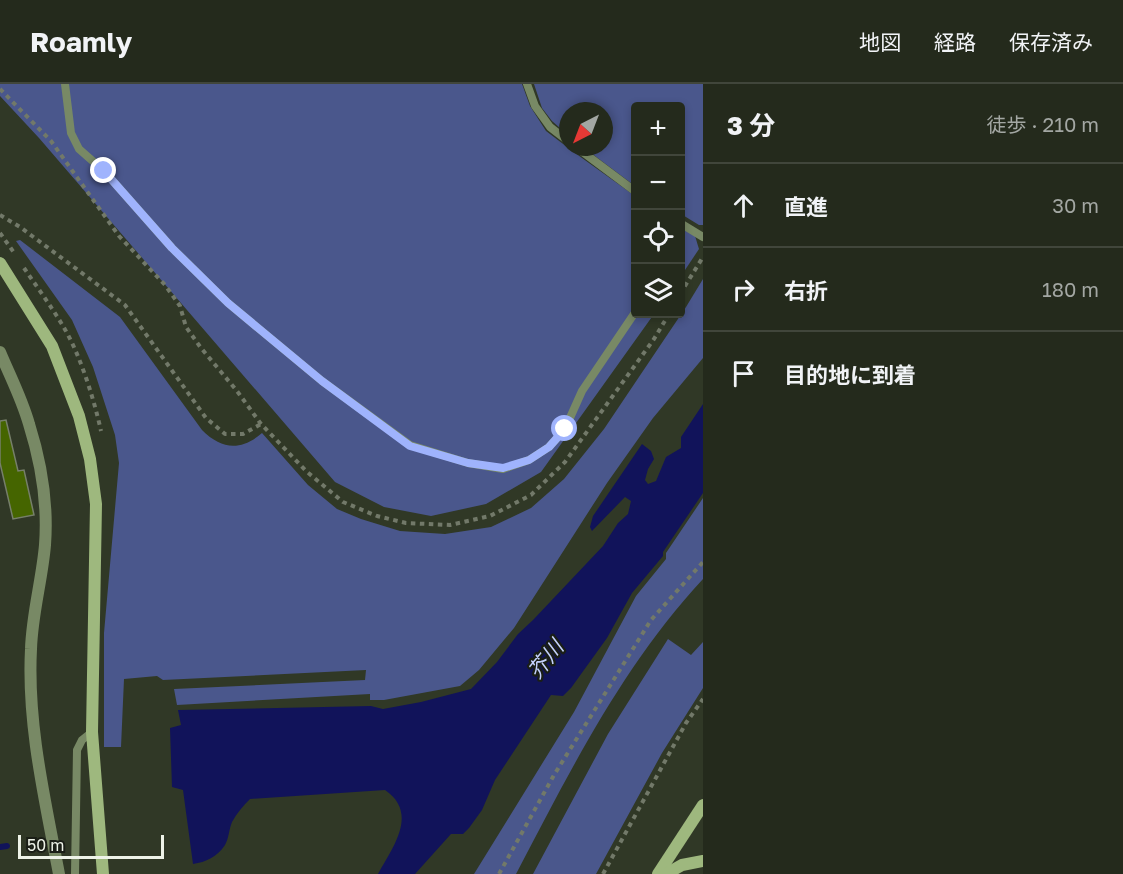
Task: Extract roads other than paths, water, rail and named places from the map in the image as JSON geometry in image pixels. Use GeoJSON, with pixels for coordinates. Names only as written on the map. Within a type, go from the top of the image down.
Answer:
{"type":"FeatureCollection","features":[{"type":"Feature","properties":{"kind":"street"},"geometry":{"type":"LineString","coordinates":[[0,263],[52,346],[79,416],[90,459],[96,504],[92,732],[104,874]]}},
{"type":"Feature","properties":{"kind":"street"},"geometry":{"type":"LineString","coordinates":[[0,352],[29,424],[39,465],[45,506],[45,545],[31,649],[32,695],[37,756],[58,874]]}},
{"type":"Feature","properties":{"kind":"street"},"geometry":{"type":"LineString","coordinates":[[658,874],[703,805]]}},
{"type":"Feature","properties":{"kind":"street"},"geometry":{"type":"LineString","coordinates":[[666,874],[682,865],[703,861]]}},
{"type":"Feature","properties":{"kind":"lane"},"geometry":{"type":"LineString","coordinates":[[65,84],[72,133],[79,148],[104,171],[172,248],[228,303],[322,381],[410,446],[468,463],[503,468],[529,460],[549,447],[565,429],[582,390],[631,318]]}},
{"type":"Feature","properties":{"kind":"lane"},"geometry":{"type":"LineString","coordinates":[[527,84],[535,106],[550,127],[559,134]]}},
{"type":"Feature","properties":{"kind":"lane"},"geometry":{"type":"LineString","coordinates":[[588,156],[631,188]]}},
{"type":"Feature","properties":{"kind":"lane"},"geometry":{"type":"LineString","coordinates":[[685,226],[703,237]]}},
{"type":"Feature","properties":{"kind":"lane"},"geometry":{"type":"LineString","coordinates":[[75,874],[77,750],[82,741],[92,732]]}},
{"type":"Feature","properties":{"kind":"water","name":"芥川"},"geometry":{"type":"Polygon","coordinates":[[[703,404],[703,493],[663,552],[663,556],[632,593],[607,638],[571,688],[563,696],[551,695],[495,780],[482,810],[463,834],[451,834],[415,874],[378,874],[396,842],[402,820],[395,799],[385,790],[250,799],[232,822],[222,849],[211,858],[193,864],[183,790],[172,787],[170,728],[181,725],[178,710],[371,706],[383,709],[471,689],[497,662],[518,634],[603,546],[618,523],[628,514],[631,501],[625,497],[592,531],[590,527],[593,516],[642,444],[651,451],[654,459],[645,480],[648,484],[656,481],[666,457],[681,448],[681,437],[703,404]]]}},
{"type":"Feature","properties":{"kind":"waterway"},"geometry":{"type":"LineString","coordinates":[[0,847],[7,846]]}}]}
